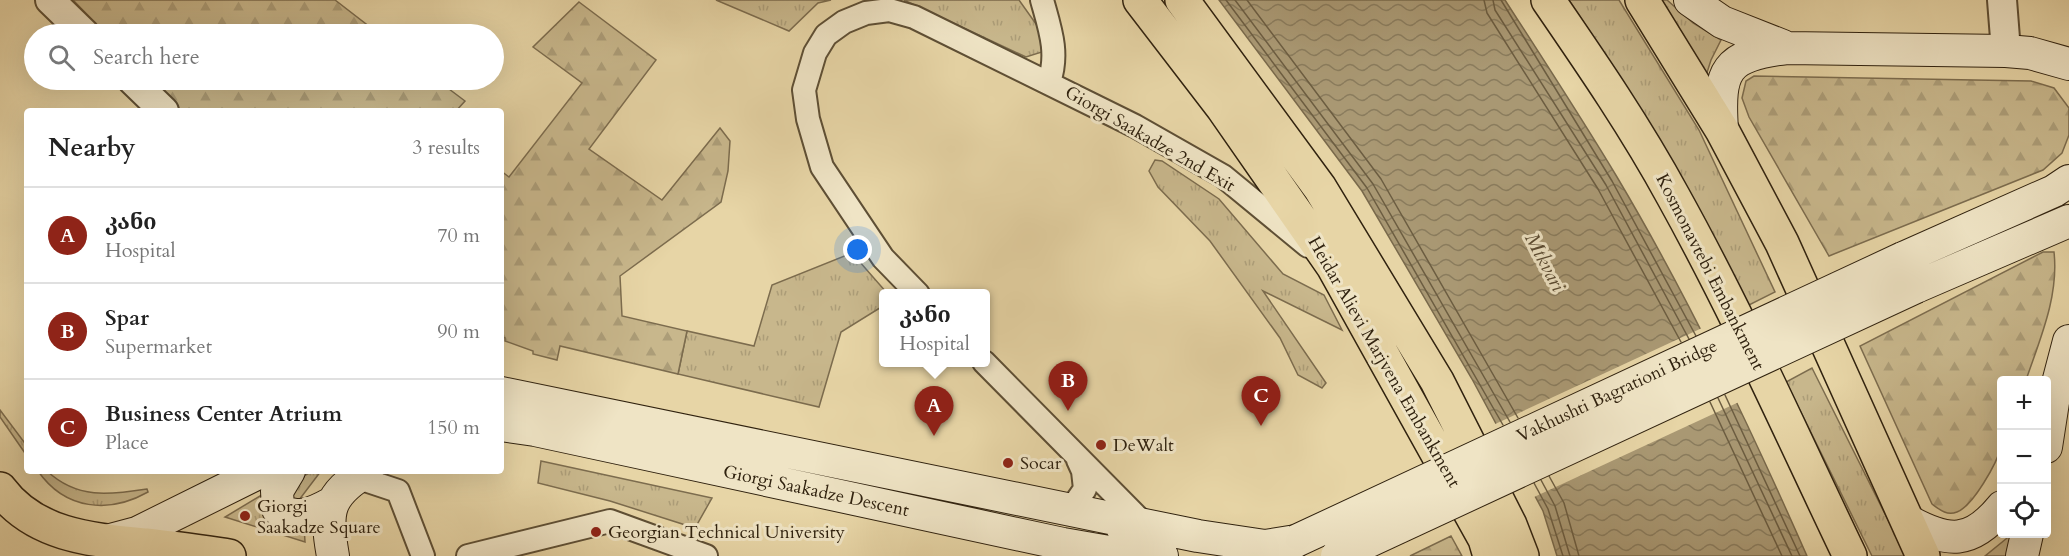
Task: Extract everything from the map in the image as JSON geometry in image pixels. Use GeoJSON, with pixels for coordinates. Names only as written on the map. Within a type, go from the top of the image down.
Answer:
{"type":"FeatureCollection","features":[{"type":"Feature","properties":{"kind":"main road","name":"Heidar Alievi Marjvena Embankment"},"geometry":{"type":"LineString","coordinates":[[1140,0],[1223,108],[1333,266],[1485,539],[1490,556]]}},
{"type":"Feature","properties":{"kind":"main road","name":"Heidar Alievi Marjvena Embankment"},"geometry":{"type":"LineString","coordinates":[[1182,0],[1326,198],[1437,381],[1510,525],[1522,556]]}},
{"type":"Feature","properties":{"kind":"main road","name":"Kosmonavtebi Embankment"},"geometry":{"type":"LineString","coordinates":[[1548,0],[1614,97],[1672,194],[1712,268],[1850,556]]}},
{"type":"Feature","properties":{"kind":"main road"},"geometry":{"type":"LineString","coordinates":[[1642,0],[1722,130],[1782,243],[1923,556]]}},
{"type":"Feature","properties":{"kind":"main road"},"geometry":{"type":"LineString","coordinates":[[1690,0],[1731,26],[1787,48]]}},
{"type":"Feature","properties":{"kind":"main road"},"geometry":{"type":"LineString","coordinates":[[1722,130],[1720,93],[1730,68],[1740,58],[1755,51],[1787,48],[2006,51],[2030,53],[2069,64]]}},
{"type":"Feature","properties":{"kind":"main road","name":"Vakhushti Bagrationi Bridge"},"geometry":{"type":"LineString","coordinates":[[1296,541],[1903,258],[2054,191],[2069,181]]}},
{"type":"Feature","properties":{"kind":"main road","name":"Vakhushti Bagrationi Bridge"},"geometry":{"type":"LineString","coordinates":[[1337,556],[1916,287],[2064,225]]}},
{"type":"Feature","properties":{"kind":"main road"},"geometry":{"type":"LineString","coordinates":[[2051,405],[2069,342]]}},
{"type":"Feature","properties":{"kind":"main road","name":"Giorgi Saakadze Descent"},"geometry":{"type":"LineString","coordinates":[[506,392],[1102,518],[1246,545],[1277,546],[1296,541]]}},
{"type":"Feature","properties":{"kind":"main road","name":"Giorgi Saakadze Descent"},"geometry":{"type":"LineString","coordinates":[[504,425],[536,430],[1063,544],[1132,556]]}},
{"type":"Feature","properties":{"kind":"main road"},"geometry":{"type":"LineString","coordinates":[[107,541],[137,533],[255,474]]}},
{"type":"Feature","properties":{"kind":"main road"},"geometry":{"type":"LineString","coordinates":[[287,474],[277,491],[278,509],[285,514],[300,515],[313,513],[330,504],[344,486],[361,474]]}},
{"type":"Feature","properties":{"kind":"main road"},"geometry":{"type":"LineString","coordinates":[[181,553],[199,518],[229,486]]}},
{"type":"Feature","properties":{"kind":"main road"},"geometry":{"type":"LineString","coordinates":[[0,489],[11,503],[56,531],[181,553],[229,556]]}},
{"type":"Feature","properties":{"kind":"main road"},"geometry":{"type":"LineString","coordinates":[[330,504],[330,536],[333,556]]}},
{"type":"Feature","properties":{"kind":"main road"},"geometry":{"type":"LineString","coordinates":[[1908,521],[1933,535],[1957,538],[1978,529],[1997,511]]}},
{"type":"Feature","properties":{"kind":"main road","name":"Giorgi Saakadze Descent"},"geometry":{"type":"LineString","coordinates":[[1102,518],[1140,536],[1162,556]]}},
{"type":"Feature","properties":{"kind":"main road"},"geometry":{"type":"LineString","coordinates":[[2022,556],[2026,538]]}},
{"type":"Feature","properties":{"kind":"main road"},"geometry":{"type":"LineString","coordinates":[[1063,544],[1092,556]]}},
{"type":"Feature","properties":{"kind":"street"},"geometry":{"type":"LineString","coordinates":[[50,0],[75,24]]}},
{"type":"Feature","properties":{"kind":"street","name":"Giorgi Saakadze 2nd Exit"},"geometry":{"type":"LineString","coordinates":[[1042,0],[1054,44],[1054,66],[1049,82]]}},
{"type":"Feature","properties":{"kind":"street"},"geometry":{"type":"LineString","coordinates":[[2001,0],[2006,51]]}},
{"type":"Feature","properties":{"kind":"street","name":"Giorgi Saakadze 2nd Exit"},"geometry":{"type":"LineString","coordinates":[[913,289],[883,258],[822,167],[807,119],[804,90],[815,53],[826,35],[843,22],[866,13],[889,10],[940,28],[1049,82],[1135,126],[1222,176],[1333,266]]}},
{"type":"Feature","properties":{"kind":"street"},"geometry":{"type":"LineString","coordinates":[[142,90],[161,108]]}},
{"type":"Feature","properties":{"kind":"street"},"geometry":{"type":"LineString","coordinates":[[988,367],[1078,460],[1118,495],[1145,525]]}},
{"type":"Feature","properties":{"kind":"street"},"geometry":{"type":"LineString","coordinates":[[1061,509],[1076,502],[1085,489],[1083,471],[1078,460]]}},
{"type":"Feature","properties":{"kind":"street"},"geometry":{"type":"LineString","coordinates":[[361,474],[398,491],[423,556]]}},
{"type":"Feature","properties":{"kind":"street"},"geometry":{"type":"LineString","coordinates":[[468,556],[610,521],[706,556]]}},
{"type":"Feature","properties":{"kind":"green space"},"geometry":{"type":"Polygon","coordinates":[[[73,0],[335,0],[366,24],[96,24],[73,0]]]}},
{"type":"Feature","properties":{"kind":"green space"},"geometry":{"type":"Polygon","coordinates":[[[716,0],[831,0],[818,3],[789,31],[716,0]]]}},
{"type":"Feature","properties":{"kind":"green space"},"geometry":{"type":"Polygon","coordinates":[[[904,0],[1019,0],[1046,38],[1045,51],[1026,57],[904,0]]]}},
{"type":"Feature","properties":{"kind":"green space"},"geometry":{"type":"Polygon","coordinates":[[[1569,0],[1619,0],[1699,130],[1775,292],[1749,305],[1664,150],[1569,0]]]}},
{"type":"Feature","properties":{"kind":"green space"},"geometry":{"type":"Polygon","coordinates":[[[1655,0],[1667,0],[1693,23],[1721,40],[1704,82],[1655,0]]]}},
{"type":"Feature","properties":{"kind":"green space"},"geometry":{"type":"Polygon","coordinates":[[[579,2],[656,60],[589,149],[662,200],[720,128],[730,141],[728,171],[721,202],[620,276],[622,316],[687,331],[678,374],[560,346],[557,360],[533,354],[533,351],[505,341],[504,173],[509,177],[582,83],[533,47],[579,2]]]}},
{"type":"Feature","properties":{"kind":"green space"},"geometry":{"type":"Polygon","coordinates":[[[1754,76],[2031,81],[2054,88],[2069,108],[2069,135],[2062,153],[2043,170],[1829,256],[1749,117],[1742,98],[1746,81],[1754,76]]]}},
{"type":"Feature","properties":{"kind":"green space"},"geometry":{"type":"Polygon","coordinates":[[[158,90],[450,90],[465,101],[459,108],[177,108],[158,90]]]}},
{"type":"Feature","properties":{"kind":"green space"},"geometry":{"type":"Polygon","coordinates":[[[1155,160],[1162,161],[1219,199],[1283,274],[1324,295],[1342,330],[1263,291],[1326,383],[1322,388],[1298,375],[1280,338],[1210,241],[1158,187],[1149,171],[1155,160]]]}},
{"type":"Feature","properties":{"kind":"green space"},"geometry":{"type":"Polygon","coordinates":[[[2043,252],[2054,252],[2054,285],[2051,301],[2027,376],[1997,376],[1997,458],[1977,493],[1957,512],[1944,512],[1932,504],[1860,346],[2043,252]]]}},
{"type":"Feature","properties":{"kind":"green space"},"geometry":{"type":"Polygon","coordinates":[[[852,253],[884,289],[879,289],[879,308],[841,332],[819,407],[678,374],[687,331],[754,346],[772,285],[852,253]]]}},
{"type":"Feature","properties":{"kind":"green space"},"geometry":{"type":"Polygon","coordinates":[[[1812,368],[1906,556],[1872,556],[1786,382],[1812,368]]]}},
{"type":"Feature","properties":{"kind":"green space"},"geometry":{"type":"Polygon","coordinates":[[[0,410],[24,442],[24,452],[0,417],[0,410]]]}},
{"type":"Feature","properties":{"kind":"green space"},"geometry":{"type":"Polygon","coordinates":[[[541,461],[712,498],[695,528],[610,501],[538,483],[541,461]]]}},
{"type":"Feature","properties":{"kind":"green space"},"geometry":{"type":"Polygon","coordinates":[[[41,474],[51,474],[82,491],[120,493],[147,489],[148,492],[118,503],[88,504],[74,501],[49,484],[41,474]]]}},
{"type":"Feature","properties":{"kind":"green space"},"geometry":{"type":"Polygon","coordinates":[[[307,474],[319,474],[296,504],[286,489],[292,482],[307,474]]]}},
{"type":"Feature","properties":{"kind":"green space"},"geometry":{"type":"Polygon","coordinates":[[[265,493],[304,525],[305,542],[225,517],[265,493]]]}},
{"type":"Feature","properties":{"kind":"green space"},"geometry":{"type":"Polygon","coordinates":[[[1451,536],[1462,556],[1410,556],[1451,536]]]}},
{"type":"Feature","properties":{"kind":"green space"},"geometry":{"type":"Polygon","coordinates":[[[2007,538],[2011,538],[2008,556],[1985,556],[2007,538]]]}},
{"type":"Feature","properties":{"kind":"water","name":"Mtkvari"},"geometry":{"type":"Polygon","coordinates":[[[1219,0],[1505,0],[1603,155],[1669,269],[1741,411],[1807,556],[1557,556],[1543,511],[1472,379],[1362,191],[1219,0]]]}},
{"type":"Feature","properties":{"kind":"pier"},"geometry":{"type":"Polygon","coordinates":[[[1702,328],[1739,402],[1532,498],[1493,425],[1702,328]]]}},
{"type":"Feature","properties":{"kind":"place","name":"Spar"},"geometry":{"type":"Point","coordinates":[1068,411]}},
{"type":"Feature","properties":{"kind":"place","name":"Business Center Atrium"},"geometry":{"type":"Point","coordinates":[1261,426]}},
{"type":"Feature","properties":{"kind":"place","name":"კანი"},"geometry":{"type":"Point","coordinates":[934,436]}},
{"type":"Feature","properties":{"kind":"place","name":"DeWalt"},"geometry":{"type":"Point","coordinates":[1101,445]}},
{"type":"Feature","properties":{"kind":"place","name":"Socar"},"geometry":{"type":"Point","coordinates":[1008,463]}},
{"type":"Feature","properties":{"kind":"place","name":"Giorgi Saakadze Square"},"geometry":{"type":"Point","coordinates":[245,516]}},
{"type":"Feature","properties":{"kind":"place","name":"Georgian Technical University"},"geometry":{"type":"Point","coordinates":[596,532]}}]}
